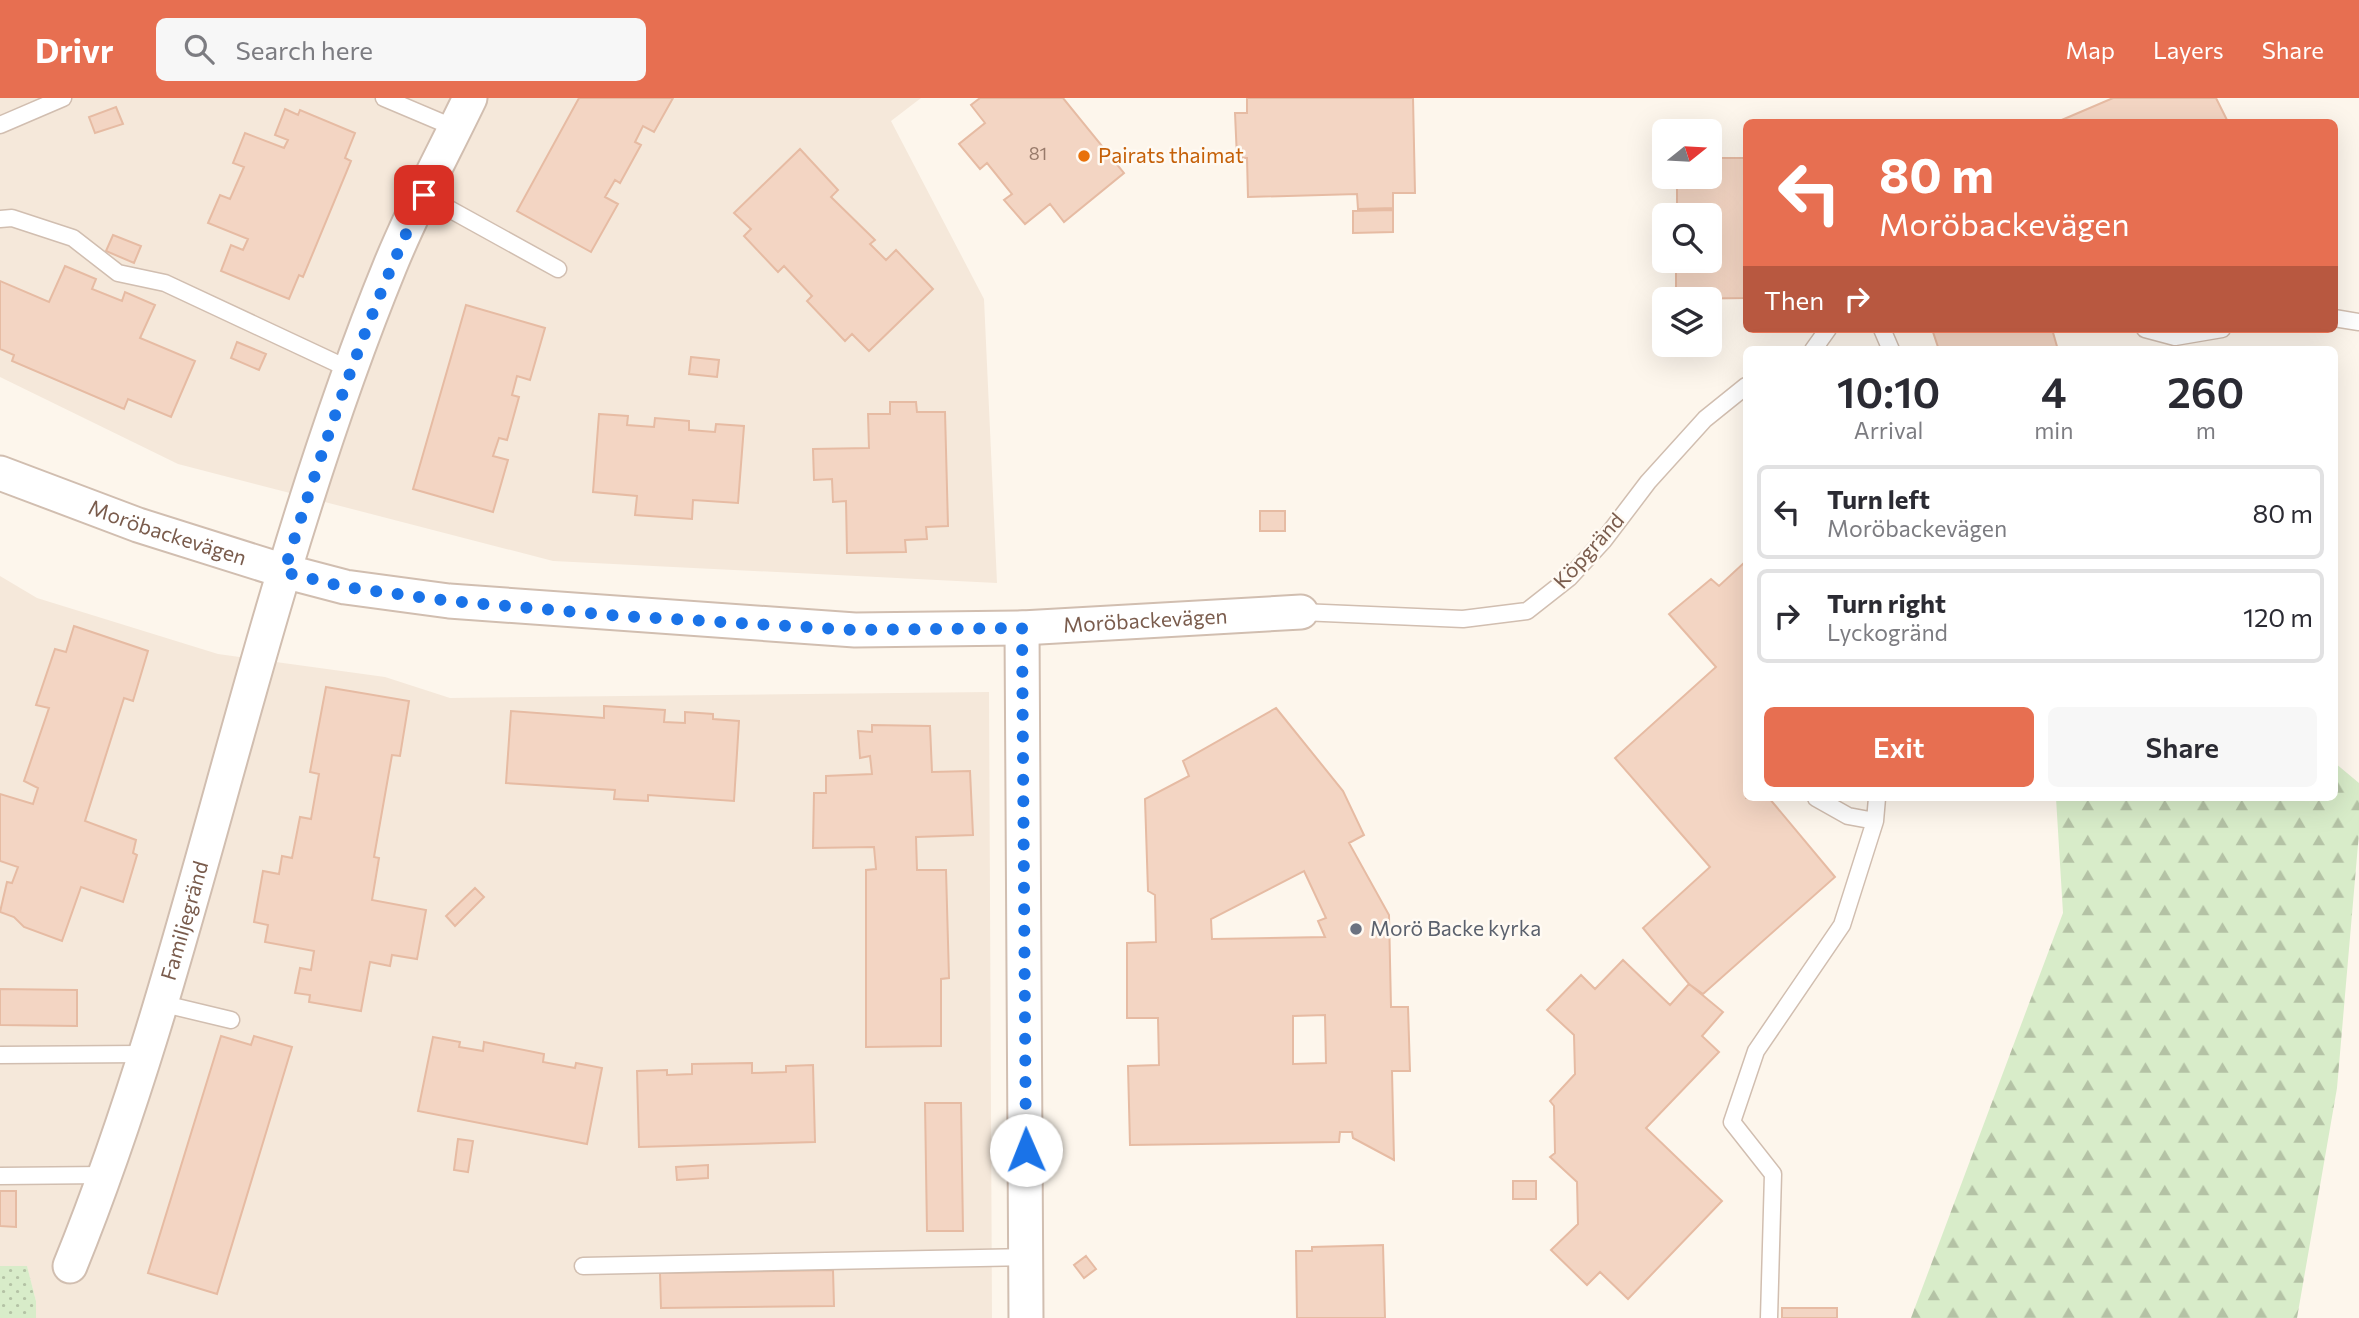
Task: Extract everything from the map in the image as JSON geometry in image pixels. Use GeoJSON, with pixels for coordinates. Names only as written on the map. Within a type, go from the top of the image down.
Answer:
{"type":"FeatureCollection","features":[{"type":"Feature","properties":{"kind":"street","name":"Familjegränd"},"geometry":{"type":"LineString","coordinates":[[70,1266],[107,1175],[160,1003],[284,572],[351,370],[391,265],[470,98]]}},
{"type":"Feature","properties":{"kind":"street","name":"Moröbackevägen"},"geometry":{"type":"LineString","coordinates":[[0,473],[138,525],[284,572],[345,587],[449,601],[622,616],[855,630],[1022,628],[1301,612]]}},
{"type":"Feature","properties":{"kind":"street"},"geometry":{"type":"LineString","coordinates":[[1022,628],[1026,1318]]}},
{"type":"Feature","properties":{"kind":"lane"},"geometry":{"type":"LineString","coordinates":[[0,125],[63,98]]}},
{"type":"Feature","properties":{"kind":"lane"},"geometry":{"type":"LineString","coordinates":[[383,98],[455,128]]}},
{"type":"Feature","properties":{"kind":"lane"},"geometry":{"type":"LineString","coordinates":[[424,195],[558,270]]}},
{"type":"Feature","properties":{"kind":"lane"},"geometry":{"type":"LineString","coordinates":[[0,219],[12,218],[73,238],[118,273],[165,283],[351,370]]}},
{"type":"Feature","properties":{"kind":"lane"},"geometry":{"type":"LineString","coordinates":[[2338,319],[2359,322]]}},
{"type":"Feature","properties":{"kind":"lane"},"geometry":{"type":"LineString","coordinates":[[2160,333],[2175,337],[2198,333]]}},
{"type":"Feature","properties":{"kind":"lane","name":"Köpgränd"},"geometry":{"type":"LineString","coordinates":[[1301,612],[1463,619],[1527,611],[1569,578],[1604,540],[1648,482],[1705,419],[1743,388]]}},
{"type":"Feature","properties":{"kind":"lane"},"geometry":{"type":"LineString","coordinates":[[1821,801],[1848,816],[1875,821]]}},
{"type":"Feature","properties":{"kind":"lane"},"geometry":{"type":"LineString","coordinates":[[1769,1318],[1773,1174],[1732,1122],[1756,1051],[1842,925],[1875,821],[1877,801]]}},
{"type":"Feature","properties":{"kind":"lane"},"geometry":{"type":"LineString","coordinates":[[160,1003],[231,1020]]}},
{"type":"Feature","properties":{"kind":"lane"},"geometry":{"type":"LineString","coordinates":[[0,1055],[143,1054]]}},
{"type":"Feature","properties":{"kind":"lane"},"geometry":{"type":"LineString","coordinates":[[0,1176],[107,1175]]}},
{"type":"Feature","properties":{"kind":"lane"},"geometry":{"type":"LineString","coordinates":[[583,1266],[1027,1257]]}},
{"type":"Feature","properties":{"kind":"shaded area"},"geometry":{"type":"Polygon","coordinates":[[[0,98],[921,98],[891,121],[984,299],[997,583],[553,561],[178,464],[0,377],[0,98]]]}},
{"type":"Feature","properties":{"kind":"shaded area"},"geometry":{"type":"Polygon","coordinates":[[[0,576],[37,598],[218,654],[385,677],[450,698],[989,692],[992,1318],[36,1318],[36,1301],[27,1267],[0,1266],[0,576]]]}},
{"type":"Feature","properties":{"kind":"green space"},"geometry":{"type":"Polygon","coordinates":[[[2338,766],[2359,783],[2359,833],[2337,1088],[2297,1318],[1911,1318],[2063,913],[2056,801],[2338,801],[2338,766]]]}},
{"type":"Feature","properties":{"kind":"green space"},"geometry":{"type":"Polygon","coordinates":[[[0,1266],[27,1266],[36,1301],[36,1318],[0,1318],[0,1266]]]}},
{"type":"Feature","properties":{"kind":"building"},"geometry":{"type":"Polygon","coordinates":[[[579,98],[673,98],[654,132],[643,126],[635,142],[641,145],[620,183],[615,180],[605,197],[618,204],[591,252],[517,211],[579,98]]]}},
{"type":"Feature","properties":{"kind":"building"},"geometry":{"type":"Polygon","coordinates":[[[980,98],[1063,98],[1124,173],[1064,222],[1050,204],[1025,224],[1004,200],[1012,194],[987,163],[980,169],[959,144],[985,123],[971,105],[980,98]]]}},
{"type":"Feature","properties":{"kind":"building"},"geometry":{"type":"Polygon","coordinates":[[[1247,98],[1413,98],[1415,193],[1393,193],[1393,208],[1358,209],[1357,194],[1248,197],[1247,158],[1237,158],[1235,113],[1247,113],[1247,98]]]}},
{"type":"Feature","properties":{"kind":"building"},"geometry":{"type":"Polygon","coordinates":[[[2113,98],[2216,98],[2226,119],[2064,119],[2113,98]]]}},
{"type":"Feature","properties":{"kind":"building"},"geometry":{"type":"Polygon","coordinates":[[[116,107],[123,124],[95,133],[89,117],[116,107]]]}},
{"type":"Feature","properties":{"kind":"building"},"geometry":{"type":"Polygon","coordinates":[[[285,109],[298,115],[300,110],[355,133],[345,158],[351,161],[303,277],[299,275],[289,299],[221,271],[231,245],[243,250],[248,239],[208,223],[220,195],[230,199],[244,167],[233,163],[245,133],[284,148],[288,140],[275,135],[285,109]]]}},
{"type":"Feature","properties":{"kind":"building"},"geometry":{"type":"Polygon","coordinates":[[[800,149],[838,190],[831,197],[875,240],[870,244],[886,260],[896,250],[933,289],[869,351],[852,334],[845,341],[807,301],[812,296],[784,266],[778,272],[744,236],[751,229],[734,213],[800,149]]]}},
{"type":"Feature","properties":{"kind":"building"},"geometry":{"type":"Polygon","coordinates":[[[1722,158],[1743,158],[1743,298],[1722,298],[1722,287],[1676,287],[1676,273],[1722,273],[1722,203],[1677,203],[1677,189],[1722,189],[1722,158]]]}},
{"type":"Feature","properties":{"kind":"building"},"geometry":{"type":"Polygon","coordinates":[[[1393,210],[1393,232],[1353,233],[1353,211],[1393,210]]]}},
{"type":"Feature","properties":{"kind":"building"},"geometry":{"type":"Polygon","coordinates":[[[113,235],[141,246],[134,263],[106,251],[113,235]]]}},
{"type":"Feature","properties":{"kind":"building"},"geometry":{"type":"Polygon","coordinates":[[[65,266],[96,279],[92,289],[122,301],[125,292],[155,305],[140,338],[195,361],[171,417],[128,399],[124,409],[12,361],[14,355],[0,349],[0,281],[49,302],[65,266]]]}},
{"type":"Feature","properties":{"kind":"building"},"geometry":{"type":"Polygon","coordinates":[[[466,305],[545,328],[530,380],[517,376],[512,395],[519,397],[507,440],[499,438],[493,456],[508,460],[493,512],[413,489],[466,305]]]}},
{"type":"Feature","properties":{"kind":"building"},"geometry":{"type":"Polygon","coordinates":[[[1933,333],[2053,333],[2057,346],[1938,346],[1933,333]]]}},
{"type":"Feature","properties":{"kind":"building"},"geometry":{"type":"Polygon","coordinates":[[[237,342],[266,354],[259,370],[231,358],[237,342]]]}},
{"type":"Feature","properties":{"kind":"building"},"geometry":{"type":"Polygon","coordinates":[[[691,357],[719,360],[717,377],[689,374],[691,357]]]}},
{"type":"Feature","properties":{"kind":"building"},"geometry":{"type":"Polygon","coordinates":[[[890,402],[916,402],[917,412],[945,412],[948,526],[926,527],[927,539],[905,540],[906,552],[847,553],[846,501],[833,502],[832,479],[814,480],[813,449],[869,448],[868,414],[890,414],[890,402]]]}},
{"type":"Feature","properties":{"kind":"building"},"geometry":{"type":"Polygon","coordinates":[[[599,414],[628,416],[627,425],[654,427],[655,418],[689,421],[689,430],[715,432],[716,424],[744,426],[738,503],[693,500],[692,519],[635,515],[637,496],[593,492],[599,414]]]}},
{"type":"Feature","properties":{"kind":"building"},"geometry":{"type":"Polygon","coordinates":[[[1260,511],[1285,511],[1285,531],[1260,531],[1260,511]]]}},
{"type":"Feature","properties":{"kind":"building"},"geometry":{"type":"Polygon","coordinates":[[[1743,564],[1743,801],[1772,801],[1835,877],[1703,994],[1689,984],[1643,928],[1710,867],[1615,758],[1716,667],[1669,614],[1711,579],[1719,586],[1743,564]]]}},
{"type":"Feature","properties":{"kind":"building"},"geometry":{"type":"Polygon","coordinates":[[[74,626],[148,651],[133,701],[124,698],[85,821],[136,840],[133,853],[137,855],[123,902],[81,887],[62,941],[24,927],[14,917],[0,912],[7,882],[12,883],[18,867],[0,861],[0,794],[33,804],[38,788],[24,781],[49,708],[36,705],[55,649],[66,652],[74,626]]]}},
{"type":"Feature","properties":{"kind":"building"},"geometry":{"type":"Polygon","coordinates":[[[326,687],[409,701],[400,756],[392,755],[374,857],[379,858],[372,900],[426,910],[417,959],[392,955],[390,966],[370,962],[361,1011],[309,1002],[310,995],[295,993],[300,968],[311,970],[314,951],[265,942],[268,925],[254,922],[263,871],[279,874],[282,856],[292,858],[300,817],[311,819],[319,774],[310,772],[326,687]]]}},
{"type":"Feature","properties":{"kind":"building"},"geometry":{"type":"Polygon","coordinates":[[[604,706],[665,710],[664,722],[685,723],[685,712],[713,714],[713,719],[739,721],[734,801],[648,795],[648,801],[614,799],[615,790],[506,783],[511,711],[604,718],[604,706]]]}},
{"type":"Feature","properties":{"kind":"building","name":"Morö Backe kyrka"},"geometry":{"type":"Polygon","coordinates":[[[1276,708],[1343,791],[1364,835],[1349,843],[1389,915],[1391,1007],[1408,1007],[1410,1071],[1392,1071],[1394,1160],[1353,1138],[1352,1132],[1340,1132],[1339,1142],[1130,1145],[1128,1066],[1159,1065],[1158,1018],[1127,1018],[1127,943],[1156,942],[1155,895],[1148,891],[1145,799],[1189,776],[1183,761],[1276,708]],[[1304,871],[1211,919],[1212,939],[1325,937],[1318,921],[1326,918],[1304,871]],[[1325,1015],[1293,1016],[1293,1064],[1326,1063],[1325,1015]]]}},
{"type":"Feature","properties":{"kind":"building"},"geometry":{"type":"Polygon","coordinates":[[[872,725],[930,726],[932,772],[970,771],[973,835],[916,837],[917,870],[946,870],[949,978],[941,979],[941,1046],[866,1047],[866,870],[876,869],[874,847],[813,848],[814,793],[826,793],[826,776],[872,774],[870,756],[860,758],[858,731],[872,732],[872,725]]]}},
{"type":"Feature","properties":{"kind":"building"},"geometry":{"type":"Polygon","coordinates":[[[475,888],[484,897],[455,926],[446,916],[475,888]]]}},
{"type":"Feature","properties":{"kind":"building"},"geometry":{"type":"Polygon","coordinates":[[[1623,960],[1670,1005],[1689,984],[1723,1012],[1702,1036],[1719,1052],[1646,1128],[1722,1201],[1628,1299],[1600,1272],[1587,1285],[1551,1250],[1578,1224],[1577,1182],[1550,1157],[1555,1153],[1554,1106],[1550,1101],[1575,1074],[1574,1035],[1547,1010],[1581,975],[1595,989],[1623,960]]]}},
{"type":"Feature","properties":{"kind":"building"},"geometry":{"type":"Polygon","coordinates":[[[0,989],[77,990],[77,1026],[0,1025],[0,989]]]}},
{"type":"Feature","properties":{"kind":"building"},"geometry":{"type":"Polygon","coordinates":[[[221,1036],[251,1045],[254,1036],[292,1047],[217,1294],[148,1273],[221,1036]]]}},
{"type":"Feature","properties":{"kind":"building"},"geometry":{"type":"Polygon","coordinates":[[[433,1037],[460,1042],[459,1047],[483,1051],[484,1042],[544,1054],[543,1062],[575,1068],[576,1063],[602,1068],[587,1144],[418,1111],[433,1037]]]}},
{"type":"Feature","properties":{"kind":"building"},"geometry":{"type":"Polygon","coordinates":[[[752,1063],[752,1073],[786,1072],[786,1066],[813,1065],[815,1142],[639,1147],[637,1071],[667,1070],[667,1075],[692,1074],[692,1064],[752,1063]]]}},
{"type":"Feature","properties":{"kind":"building"},"geometry":{"type":"Polygon","coordinates":[[[925,1103],[961,1103],[963,1231],[927,1231],[925,1103]]]}},
{"type":"Feature","properties":{"kind":"building"},"geometry":{"type":"Polygon","coordinates":[[[458,1139],[473,1141],[468,1172],[454,1170],[458,1139]]]}},
{"type":"Feature","properties":{"kind":"building"},"geometry":{"type":"Polygon","coordinates":[[[708,1165],[708,1178],[677,1180],[676,1167],[708,1165]]]}},
{"type":"Feature","properties":{"kind":"building"},"geometry":{"type":"Polygon","coordinates":[[[1513,1181],[1536,1181],[1536,1199],[1513,1199],[1513,1181]]]}},
{"type":"Feature","properties":{"kind":"building"},"geometry":{"type":"Polygon","coordinates":[[[0,1191],[16,1191],[16,1227],[0,1226],[0,1191]]]}},
{"type":"Feature","properties":{"kind":"building"},"geometry":{"type":"Polygon","coordinates":[[[1383,1245],[1385,1318],[1297,1318],[1296,1251],[1312,1251],[1312,1247],[1383,1245]]]}},
{"type":"Feature","properties":{"kind":"building"},"geometry":{"type":"Polygon","coordinates":[[[1086,1256],[1096,1269],[1084,1278],[1074,1265],[1086,1256]]]}},
{"type":"Feature","properties":{"kind":"building"},"geometry":{"type":"Polygon","coordinates":[[[833,1270],[834,1306],[661,1308],[660,1273],[833,1270]]]}},
{"type":"Feature","properties":{"kind":"building"},"geometry":{"type":"Polygon","coordinates":[[[1782,1308],[1837,1308],[1837,1318],[1782,1318],[1782,1308]]]}},
{"type":"Feature","properties":{"kind":"place","name":"Pairats thaimat"},"geometry":{"type":"Point","coordinates":[1084,156]}},
{"type":"Feature","properties":{"kind":"place","name":"Morö Backe kyrka"},"geometry":{"type":"Point","coordinates":[1356,929]}},
{"type":"Feature","properties":{"kind":"route"},"geometry":{"type":"LineString","coordinates":[[424,195],[391,265],[337,409],[284,572],[345,587],[449,601],[622,616],[855,630],[1022,628],[1026,1150]]}}]}
